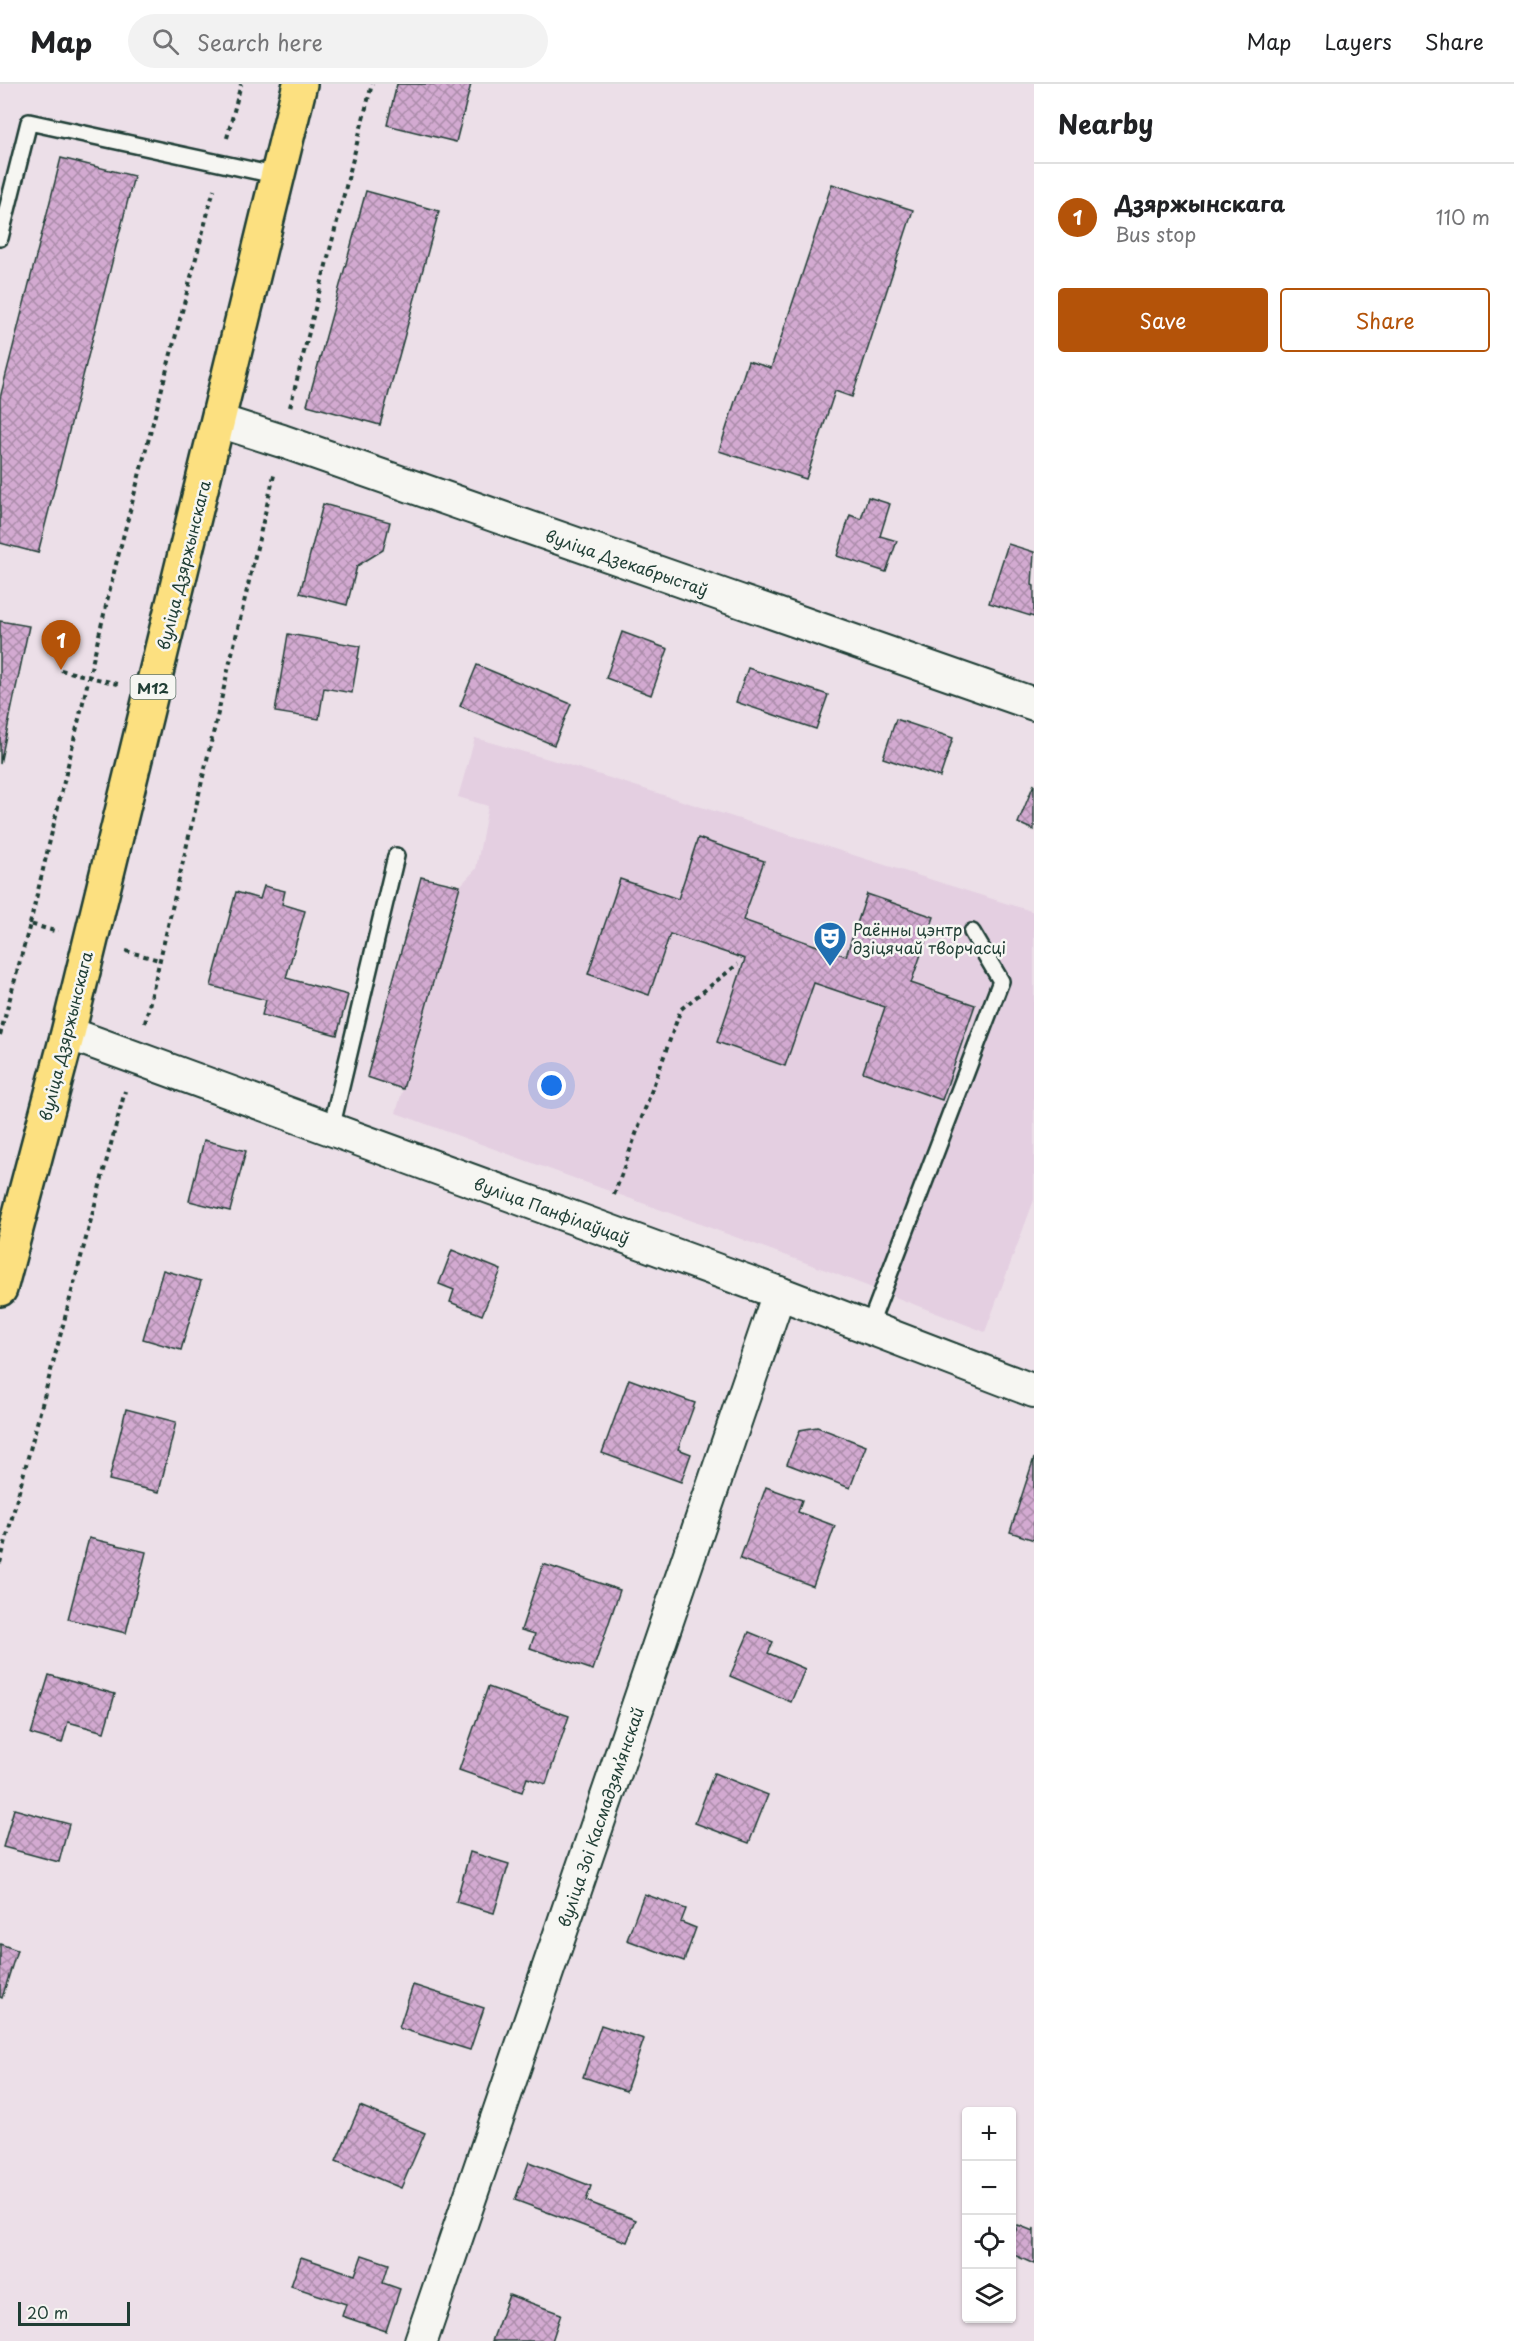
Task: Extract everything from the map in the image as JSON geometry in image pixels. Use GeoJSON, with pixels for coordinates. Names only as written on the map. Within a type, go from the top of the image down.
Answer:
{"type":"FeatureCollection","features":[{"type":"Feature","properties":{"kind":"main road","name":"вуліца Дзяржынскага"},"geometry":{"type":"LineString","coordinates":[[0,1289],[68,1033],[300,84]]}},
{"type":"Feature","properties":{"kind":"street","name":"вуліца Дзекабрыстаў"},"geometry":{"type":"LineString","coordinates":[[219,422],[282,441],[1034,704]]}},
{"type":"Feature","properties":{"kind":"street","name":"вуліца Панфілаўцаў"},"geometry":{"type":"LineString","coordinates":[[68,1033],[779,1293],[1034,1391]]}},
{"type":"Feature","properties":{"kind":"street","name":"вуліца Зоі Касмадзямʼянскай"},"geometry":{"type":"LineString","coordinates":[[421,2341],[779,1293]]}},
{"type":"Feature","properties":{"kind":"lane"},"geometry":{"type":"LineString","coordinates":[[0,238],[29,122],[279,177]]}},
{"type":"Feature","properties":{"kind":"lane"},"geometry":{"type":"LineString","coordinates":[[331,1129],[396,856]]}},
{"type":"Feature","properties":{"kind":"lane"},"geometry":{"type":"LineString","coordinates":[[869,1327],[1001,981],[972,932]]}},
{"type":"Feature","properties":{"kind":"path"},"geometry":{"type":"LineString","coordinates":[[30,924],[115,568],[241,84]]}},
{"type":"Feature","properties":{"kind":"path"},"geometry":{"type":"LineString","coordinates":[[0,1563],[142,1033],[282,441],[372,84]]}},
{"type":"Feature","properties":{"kind":"path"},"geometry":{"type":"LineString","coordinates":[[61,669],[151,692]]}},
{"type":"Feature","properties":{"kind":"path"},"geometry":{"type":"LineString","coordinates":[[610,1204],[681,1009],[738,964]]}},
{"type":"Feature","properties":{"kind":"shaded area"},"geometry":{"type":"Polygon","coordinates":[[[475,738],[559,762],[1034,912],[1034,1200],[985,1332],[831,1272],[396,1113],[460,886],[476,869],[488,806],[458,797],[475,738]]]}},
{"type":"Feature","properties":{"kind":"building"},"geometry":{"type":"Polygon","coordinates":[[[397,84],[471,84],[456,142],[387,125],[397,84]]]}},
{"type":"Feature","properties":{"kind":"building"},"geometry":{"type":"Polygon","coordinates":[[[61,158],[134,176],[38,553],[0,543],[0,398],[61,158]]]}},
{"type":"Feature","properties":{"kind":"building"},"geometry":{"type":"Polygon","coordinates":[[[832,184],[913,210],[852,397],[835,391],[806,479],[719,451],[748,361],[771,368],[832,184]]]}},
{"type":"Feature","properties":{"kind":"building"},"geometry":{"type":"Polygon","coordinates":[[[366,191],[439,211],[380,425],[307,405],[366,191]]]}},
{"type":"Feature","properties":{"kind":"building"},"geometry":{"type":"Polygon","coordinates":[[[868,497],[890,504],[880,536],[897,541],[886,572],[837,556],[850,515],[861,519],[868,497]]]}},
{"type":"Feature","properties":{"kind":"building"},"geometry":{"type":"Polygon","coordinates":[[[323,504],[390,522],[383,550],[357,566],[347,605],[300,593],[323,504]]]}},
{"type":"Feature","properties":{"kind":"building"},"geometry":{"type":"Polygon","coordinates":[[[1008,544],[1034,552],[1032,585],[1034,586],[1034,617],[989,603],[1008,544]]]}},
{"type":"Feature","properties":{"kind":"building"},"geometry":{"type":"Polygon","coordinates":[[[0,621],[29,626],[0,764],[0,621]]]}},
{"type":"Feature","properties":{"kind":"building"},"geometry":{"type":"Polygon","coordinates":[[[622,632],[668,649],[651,695],[606,678],[622,632]]]}},
{"type":"Feature","properties":{"kind":"building"},"geometry":{"type":"Polygon","coordinates":[[[288,634],[360,646],[352,693],[324,688],[319,719],[275,712],[288,634]]]}},
{"type":"Feature","properties":{"kind":"building"},"geometry":{"type":"Polygon","coordinates":[[[477,665],[571,704],[554,745],[460,706],[477,665]]]}},
{"type":"Feature","properties":{"kind":"building"},"geometry":{"type":"Polygon","coordinates":[[[748,668],[828,695],[816,729],[736,702],[748,668]]]}},
{"type":"Feature","properties":{"kind":"building"},"geometry":{"type":"Polygon","coordinates":[[[896,719],[953,738],[940,777],[883,758],[896,719]]]}},
{"type":"Feature","properties":{"kind":"building"},"geometry":{"type":"Polygon","coordinates":[[[1034,784],[1034,830],[1018,823],[1034,784]]]}},
{"type":"Feature","properties":{"kind":"building","name":"Раённы цэнтр дзіцячай творчасці"},"geometry":{"type":"Polygon","coordinates":[[[698,838],[764,861],[743,920],[846,956],[867,894],[934,917],[911,983],[975,1005],[942,1100],[863,1072],[885,1007],[814,983],[785,1066],[717,1042],[745,959],[670,934],[649,995],[588,974],[620,879],[678,899],[698,838]]]}},
{"type":"Feature","properties":{"kind":"building"},"geometry":{"type":"Polygon","coordinates":[[[421,877],[460,886],[403,1089],[367,1077],[421,877]]]}},
{"type":"Feature","properties":{"kind":"building"},"geometry":{"type":"Polygon","coordinates":[[[264,886],[285,891],[282,904],[305,911],[286,978],[348,995],[337,1035],[262,1015],[266,1000],[211,986],[236,892],[260,899],[264,886]]]}},
{"type":"Feature","properties":{"kind":"building"},"geometry":{"type":"Polygon","coordinates":[[[204,1140],[246,1151],[230,1211],[189,1201],[204,1140]]]}},
{"type":"Feature","properties":{"kind":"building"},"geometry":{"type":"Polygon","coordinates":[[[452,1250],[501,1270],[482,1315],[450,1302],[454,1290],[439,1284],[452,1250]]]}},
{"type":"Feature","properties":{"kind":"building"},"geometry":{"type":"Polygon","coordinates":[[[163,1270],[201,1281],[181,1350],[143,1339],[163,1270]]]}},
{"type":"Feature","properties":{"kind":"building"},"geometry":{"type":"Polygon","coordinates":[[[629,1379],[695,1403],[678,1449],[691,1454],[681,1482],[602,1453],[629,1379]]]}},
{"type":"Feature","properties":{"kind":"building"},"geometry":{"type":"Polygon","coordinates":[[[126,1409],[176,1422],[159,1492],[109,1480],[126,1409]]]}},
{"type":"Feature","properties":{"kind":"building"},"geometry":{"type":"Polygon","coordinates":[[[817,1427],[866,1446],[850,1488],[787,1464],[800,1430],[817,1427]]]}},
{"type":"Feature","properties":{"kind":"building"},"geometry":{"type":"Polygon","coordinates":[[[1034,1458],[1034,1540],[1010,1532],[1034,1458]]]}},
{"type":"Feature","properties":{"kind":"building"},"geometry":{"type":"Polygon","coordinates":[[[766,1487],[802,1500],[798,1512],[835,1526],[813,1586],[740,1559],[766,1487]]]}},
{"type":"Feature","properties":{"kind":"building"},"geometry":{"type":"Polygon","coordinates":[[[89,1538],[146,1552],[126,1633],[68,1619],[89,1538]]]}},
{"type":"Feature","properties":{"kind":"building"},"geometry":{"type":"Polygon","coordinates":[[[543,1564],[620,1590],[593,1670],[530,1648],[535,1634],[521,1630],[543,1564]]]}},
{"type":"Feature","properties":{"kind":"building"},"geometry":{"type":"Polygon","coordinates":[[[749,1632],[773,1642],[768,1653],[805,1669],[791,1702],[730,1676],[749,1632]]]}},
{"type":"Feature","properties":{"kind":"building"},"geometry":{"type":"Polygon","coordinates":[[[49,1675],[115,1694],[104,1732],[68,1722],[62,1743],[31,1734],[49,1675]]]}},
{"type":"Feature","properties":{"kind":"building"},"geometry":{"type":"Polygon","coordinates":[[[488,1687],[569,1716],[546,1784],[527,1778],[522,1792],[459,1770],[488,1687]]]}},
{"type":"Feature","properties":{"kind":"building"},"geometry":{"type":"Polygon","coordinates":[[[714,1773],[768,1795],[749,1843],[695,1823],[714,1773]]]}},
{"type":"Feature","properties":{"kind":"building"},"geometry":{"type":"Polygon","coordinates":[[[14,1809],[69,1824],[59,1862],[3,1847],[14,1809]]]}},
{"type":"Feature","properties":{"kind":"building"},"geometry":{"type":"Polygon","coordinates":[[[470,1852],[509,1864],[494,1913],[456,1902],[470,1852]]]}},
{"type":"Feature","properties":{"kind":"building"},"geometry":{"type":"Polygon","coordinates":[[[644,1894],[686,1909],[681,1922],[696,1928],[684,1961],[627,1940],[644,1894]]]}},
{"type":"Feature","properties":{"kind":"building"},"geometry":{"type":"Polygon","coordinates":[[[0,1944],[17,1950],[2,1998],[0,1997],[0,1944]]]}},
{"type":"Feature","properties":{"kind":"building"},"geometry":{"type":"Polygon","coordinates":[[[413,1985],[484,2008],[470,2050],[399,2028],[413,1985]]]}},
{"type":"Feature","properties":{"kind":"building"},"geometry":{"type":"Polygon","coordinates":[[[601,2025],[644,2039],[626,2091],[583,2077],[601,2025]]]}},
{"type":"Feature","properties":{"kind":"building"},"geometry":{"type":"Polygon","coordinates":[[[360,2106],[425,2133],[401,2188],[336,2161],[360,2106]]]}},
{"type":"Feature","properties":{"kind":"building"},"geometry":{"type":"Polygon","coordinates":[[[529,2162],[591,2186],[586,2201],[636,2220],[627,2242],[515,2200],[529,2162]]]}},
{"type":"Feature","properties":{"kind":"building"},"geometry":{"type":"Polygon","coordinates":[[[1018,2225],[1033,2231],[1034,2228],[1034,2264],[1016,2256],[1018,2225]]]}},
{"type":"Feature","properties":{"kind":"building"},"geometry":{"type":"Polygon","coordinates":[[[362,2255],[389,2264],[383,2283],[400,2289],[386,2331],[342,2316],[346,2304],[291,2286],[301,2257],[355,2275],[362,2255]]]}},
{"type":"Feature","properties":{"kind":"building"},"geometry":{"type":"Polygon","coordinates":[[[509,2295],[561,2314],[552,2341],[492,2341],[509,2295]]]}},
{"type":"Feature","properties":{"kind":"place","name":"Дзяржынскага"},"geometry":{"type":"Point","coordinates":[61,670]}},
{"type":"Feature","properties":{"kind":"place","name":"Раённы цэнтр дзіцячай творчасці"},"geometry":{"type":"Point","coordinates":[830,967]}}]}
